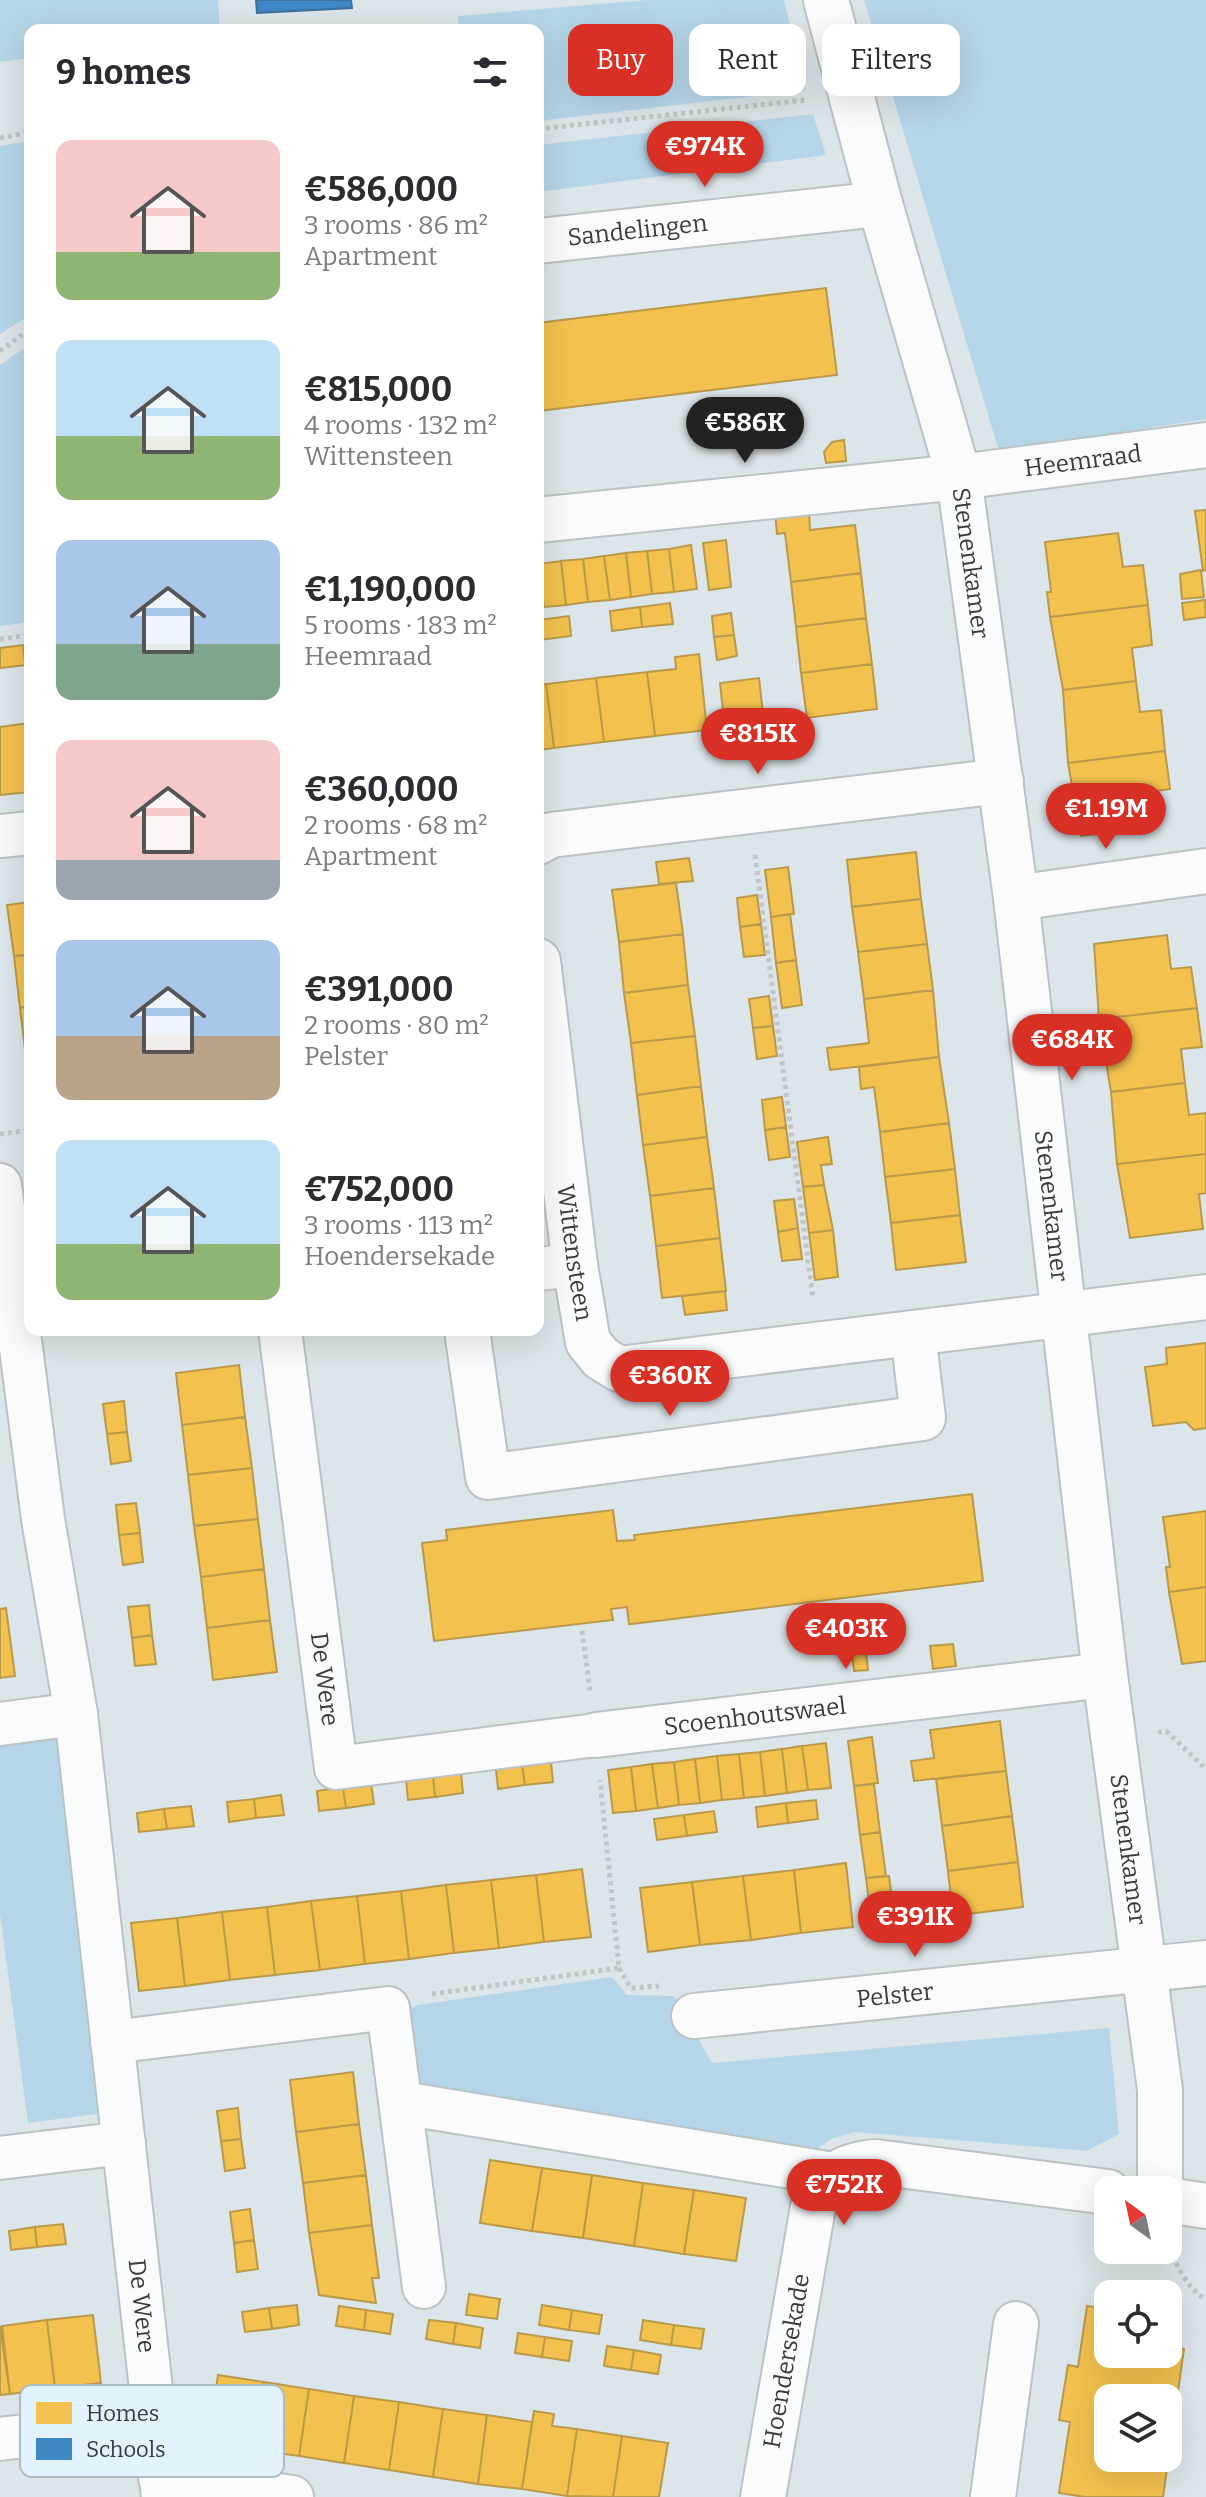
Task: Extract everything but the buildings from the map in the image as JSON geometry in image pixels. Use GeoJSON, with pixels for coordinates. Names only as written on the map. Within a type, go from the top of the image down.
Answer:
{"type":"FeatureCollection","features":[{"type":"Feature","properties":{"kind":"street","name":"Stenenkamer"},"geometry":{"type":"LineString","coordinates":[[826,0],[832,24]]}},
{"type":"Feature","properties":{"kind":"street","name":"Stenenkamer"},"geometry":{"type":"LineString","coordinates":[[850,96],[959,477],[1016,898],[1105,1675],[1160,2090],[1160,2176]]}},
{"type":"Feature","properties":{"kind":"street","name":"Sandelingen"},"geometry":{"type":"LineString","coordinates":[[544,240],[880,204]]}},
{"type":"Feature","properties":{"kind":"street","name":"Heemraad"},"geometry":{"type":"LineString","coordinates":[[544,519],[959,477],[1206,445]]}},
{"type":"Feature","properties":{"kind":"street"},"geometry":{"type":"LineString","coordinates":[[544,839],[551,835],[1001,781]]}},
{"type":"Feature","properties":{"kind":"street"},"geometry":{"type":"LineString","coordinates":[[0,836],[24,834]]}},
{"type":"Feature","properties":{"kind":"street"},"geometry":{"type":"LineString","coordinates":[[1016,898],[1206,871]]}},
{"type":"Feature","properties":{"kind":"street","name":"Wittensteen"},"geometry":{"type":"LineString","coordinates":[[544,1063],[556,1267],[588,1342],[601,1358],[619,1369],[1066,1315]]}},
{"type":"Feature","properties":{"kind":"street","name":"De Were"},"geometry":{"type":"LineString","coordinates":[[2,1209],[24,1323]]}},
{"type":"Feature","properties":{"kind":"street"},"geometry":{"type":"LineString","coordinates":[[1066,1315],[1206,1297]]}},
{"type":"Feature","properties":{"kind":"street"},"geometry":{"type":"LineString","coordinates":[[468,1336],[488,1477],[923,1418],[913,1333]]}},
{"type":"Feature","properties":{"kind":"street","name":"De Were"},"geometry":{"type":"LineString","coordinates":[[26,1336],[43,1519],[76,1714],[150,2385]]}},
{"type":"Feature","properties":{"kind":"street","name":"De Were"},"geometry":{"type":"LineString","coordinates":[[281,1336],[336,1768],[596,1735]]}},
{"type":"Feature","properties":{"kind":"street","name":"Scoenhoutswael"},"geometry":{"type":"LineString","coordinates":[[596,1735],[1105,1675]]}},
{"type":"Feature","properties":{"kind":"street"},"geometry":{"type":"LineString","coordinates":[[0,1724],[76,1714]]}},
{"type":"Feature","properties":{"kind":"street"},"geometry":{"type":"LineString","coordinates":[[1143,1970],[1206,1963]]}},
{"type":"Feature","properties":{"kind":"street","name":"Pelster"},"geometry":{"type":"LineString","coordinates":[[694,2016],[1143,1970]]}},
{"type":"Feature","properties":{"kind":"street"},"geometry":{"type":"LineString","coordinates":[[112,2042],[388,2008],[424,2287]]}},
{"type":"Feature","properties":{"kind":"street"},"geometry":{"type":"LineString","coordinates":[[402,2103],[833,2174],[852,2164],[876,2162],[1094,2190]]}},
{"type":"Feature","properties":{"kind":"street"},"geometry":{"type":"LineString","coordinates":[[0,2158],[124,2143]]}},
{"type":"Feature","properties":{"kind":"street","name":"Hoendersekade"},"geometry":{"type":"LineString","coordinates":[[763,2497],[813,2207],[833,2174]]}},
{"type":"Feature","properties":{"kind":"street"},"geometry":{"type":"LineString","coordinates":[[1182,2202],[1206,2206]]}},
{"type":"Feature","properties":{"kind":"street"},"geometry":{"type":"LineString","coordinates":[[993,2497],[1016,2324]]}},
{"type":"Feature","properties":{"kind":"street"},"geometry":{"type":"LineString","coordinates":[[0,2439],[20,2437]]}},
{"type":"Feature","properties":{"kind":"street","name":"De Were"},"geometry":{"type":"LineString","coordinates":[[161,2487],[292,2497]]}},
{"type":"Feature","properties":{"kind":"path"},"geometry":{"type":"LineString","coordinates":[[544,128],[841,96]]}},
{"type":"Feature","properties":{"kind":"path"},"geometry":{"type":"LineString","coordinates":[[0,138],[24,133]]}},
{"type":"Feature","properties":{"kind":"path"},"geometry":{"type":"LineString","coordinates":[[0,351],[24,333]]}},
{"type":"Feature","properties":{"kind":"path"},"geometry":{"type":"LineString","coordinates":[[0,639],[24,636]]}},
{"type":"Feature","properties":{"kind":"path"},"geometry":{"type":"LineString","coordinates":[[749,811],[819,1345]]}},
{"type":"Feature","properties":{"kind":"path"},"geometry":{"type":"LineString","coordinates":[[0,1134],[24,1131]]}},
{"type":"Feature","properties":{"kind":"path"},"geometry":{"type":"LineString","coordinates":[[388,2008],[388,2000],[619,1968],[596,1735],[582,1631]]}},
{"type":"Feature","properties":{"kind":"path"},"geometry":{"type":"LineString","coordinates":[[1177,2264],[1199,2296],[1206,2299]]}},
{"type":"Feature","properties":{"kind":"shaded area"},"geometry":{"type":"Polygon","coordinates":[[[0,0],[218,0],[220,24],[24,24],[24,59],[0,62],[0,0]]]}},
{"type":"Feature","properties":{"kind":"shaded area"},"geometry":{"type":"Polygon","coordinates":[[[647,0],[784,0],[790,24],[689,24],[689,96],[754,96],[544,120],[544,24],[459,24],[458,16],[647,0]]]}},
{"type":"Feature","properties":{"kind":"shaded area"},"geometry":{"type":"Polygon","coordinates":[[[864,0],[1206,0],[1206,419],[999,451],[893,96],[960,96],[960,24],[871,24],[864,0]]]}},
{"type":"Feature","properties":{"kind":"shaded area"},"geometry":{"type":"Polygon","coordinates":[[[813,114],[826,155],[544,191],[544,144],[813,114]]]}},
{"type":"Feature","properties":{"kind":"shaded area"},"geometry":{"type":"Polygon","coordinates":[[[24,142],[24,319],[0,334],[0,146],[24,142]]]}},
{"type":"Feature","properties":{"kind":"shaded area"},"geometry":{"type":"Polygon","coordinates":[[[24,348],[24,623],[0,626],[0,365],[24,348]]]}},
{"type":"Feature","properties":{"kind":"shaded area"},"geometry":{"type":"Polygon","coordinates":[[[61,1727],[111,2112],[28,2123],[0,1914],[0,1735],[61,1727]]]}},
{"type":"Feature","properties":{"kind":"shaded area"},"geometry":{"type":"Polygon","coordinates":[[[612,1977],[627,1995],[674,1996],[712,2063],[1109,2028],[1119,2134],[1087,2151],[855,2132],[833,2138],[812,2152],[411,2083],[396,2013],[418,2005],[612,1977]]]}}]}
